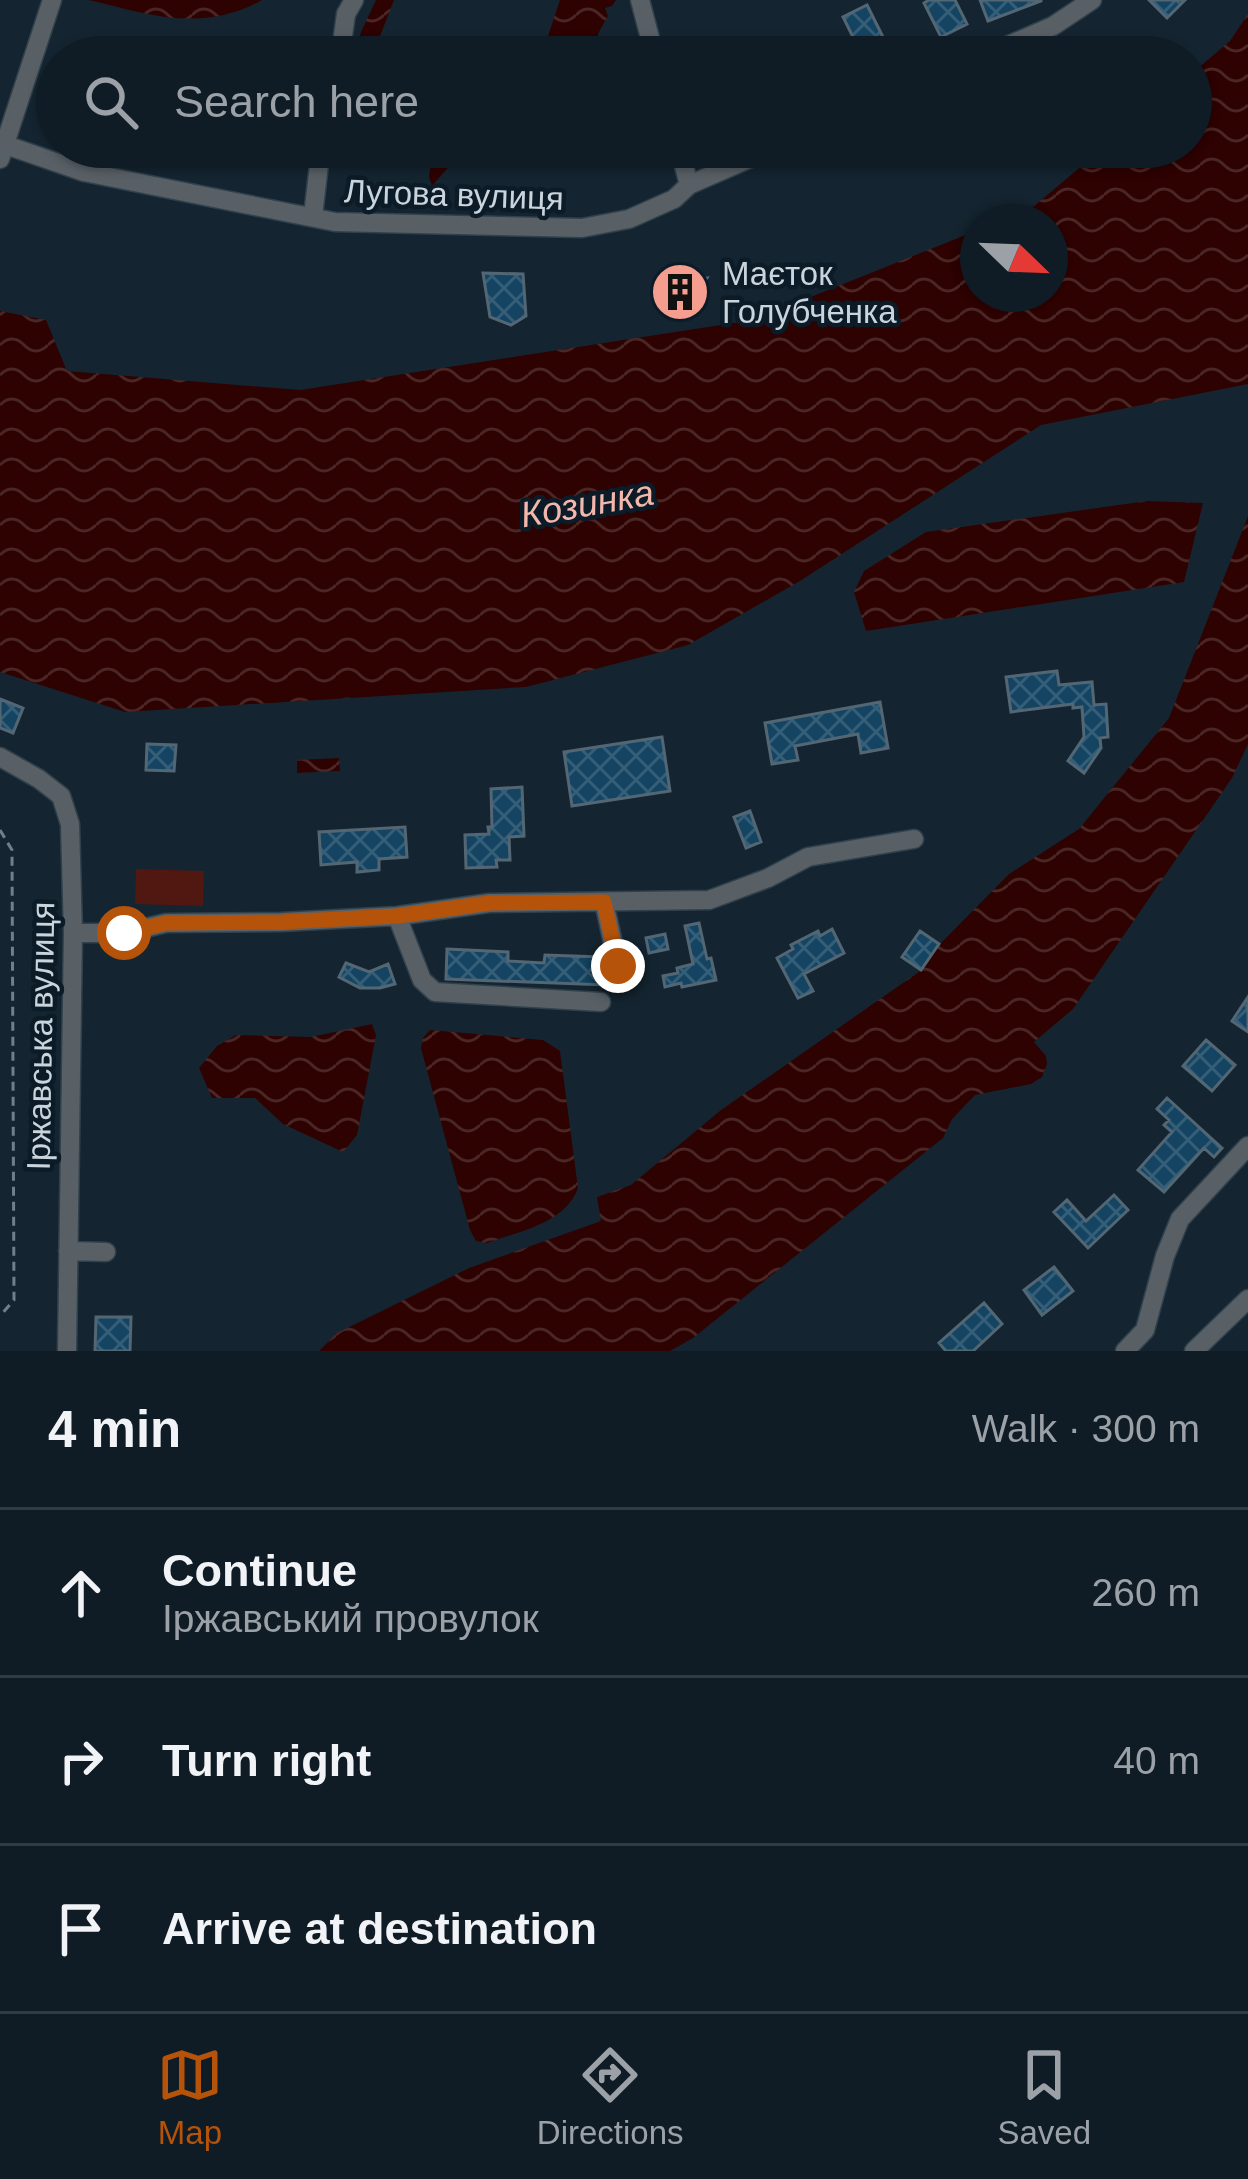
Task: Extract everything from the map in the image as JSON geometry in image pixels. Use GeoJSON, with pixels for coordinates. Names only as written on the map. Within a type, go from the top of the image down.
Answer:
{"type":"FeatureCollection","features":[{"type":"Feature","properties":{"kind":"street"},"geometry":{"type":"LineString","coordinates":[[40,36],[52,0]]}},
{"type":"Feature","properties":{"kind":"street"},"geometry":{"type":"LineString","coordinates":[[343,36],[354,0]]}},
{"type":"Feature","properties":{"kind":"street"},"geometry":{"type":"LineString","coordinates":[[640,0],[649,36]]}},
{"type":"Feature","properties":{"kind":"street"},"geometry":{"type":"LineString","coordinates":[[1017,36],[1064,8],[1092,0]]}},
{"type":"Feature","properties":{"kind":"street"},"geometry":{"type":"LineString","coordinates":[[1,149],[36,47]]}},
{"type":"Feature","properties":{"kind":"street","name":"Лугова вулиця"},"geometry":{"type":"LineString","coordinates":[[1,149],[36,159]]}},
{"type":"Feature","properties":{"kind":"street","name":"Лугова вулиця"},"geometry":{"type":"LineString","coordinates":[[70,168],[334,222],[582,228],[629,219],[727,168]]}},
{"type":"Feature","properties":{"kind":"street"},"geometry":{"type":"LineString","coordinates":[[84,172],[85,168]]}},
{"type":"Feature","properties":{"kind":"street"},"geometry":{"type":"LineString","coordinates":[[313,216],[319,168]]}},
{"type":"Feature","properties":{"kind":"street"},"geometry":{"type":"LineString","coordinates":[[684,168],[688,185]]}},
{"type":"Feature","properties":{"kind":"street","name":"Іржавська вулиця"},"geometry":{"type":"LineString","coordinates":[[0,757],[61,796],[70,824],[73,933],[67,1351]]}},
{"type":"Feature","properties":{"kind":"street"},"geometry":{"type":"LineString","coordinates":[[73,933],[124,933],[166,923],[397,916],[489,903],[709,900],[808,857],[914,839]]}},
{"type":"Feature","properties":{"kind":"street"},"geometry":{"type":"LineString","coordinates":[[604,902],[618,966]]}},
{"type":"Feature","properties":{"kind":"street"},"geometry":{"type":"LineString","coordinates":[[397,916],[422,980],[435,992],[601,1002]]}},
{"type":"Feature","properties":{"kind":"street"},"geometry":{"type":"LineString","coordinates":[[1125,1351],[1145,1330],[1180,1219],[1248,1146]]}},
{"type":"Feature","properties":{"kind":"street"},"geometry":{"type":"LineString","coordinates":[[68,1251],[106,1252]]}},
{"type":"Feature","properties":{"kind":"street"},"geometry":{"type":"LineString","coordinates":[[1194,1351],[1248,1299]]}},
{"type":"Feature","properties":{"kind":"path"},"geometry":{"type":"LineString","coordinates":[[0,830],[12,850],[14,1276],[14,1300],[0,1316]]}},
{"type":"Feature","properties":{"kind":"shaded area"},"geometry":{"type":"Polygon","coordinates":[[[136,869],[204,871],[203,906],[135,904],[136,869]]]}},
{"type":"Feature","properties":{"kind":"water"},"geometry":{"type":"Polygon","coordinates":[[[89,0],[262,0],[218,16],[176,18],[89,0]]]}},
{"type":"Feature","properties":{"kind":"water"},"geometry":{"type":"Polygon","coordinates":[[[376,0],[394,0],[380,36],[360,36],[376,0]]]}},
{"type":"Feature","properties":{"kind":"water"},"geometry":{"type":"Polygon","coordinates":[[[560,0],[616,0],[605,8],[608,16],[598,36],[548,36],[560,0]]]}},
{"type":"Feature","properties":{"kind":"water","name":"Козинка"},"geometry":{"type":"Polygon","coordinates":[[[1248,14],[1248,384],[1041,425],[800,581],[688,645],[526,687],[125,712],[0,672],[0,311],[46,320],[67,371],[300,390],[753,320],[960,237],[960,312],[1068,312],[1068,204],[1037,204],[1079,168],[1212,168],[1212,56],[1230,41],[1248,14]]]}},
{"type":"Feature","properties":{"kind":"water"},"geometry":{"type":"Polygon","coordinates":[[[430,168],[448,168],[432,186],[430,168]]]}},
{"type":"Feature","properties":{"kind":"water"},"geometry":{"type":"Polygon","coordinates":[[[1147,501],[1203,503],[1184,582],[866,631],[854,592],[864,571],[926,532],[1147,501]]]}},
{"type":"Feature","properties":{"kind":"water"},"geometry":{"type":"Polygon","coordinates":[[[1248,516],[1248,744],[1232,778],[1073,1009],[1034,1042],[1046,1056],[1042,1077],[1031,1084],[975,1095],[952,1119],[943,1138],[693,1338],[670,1351],[319,1351],[337,1333],[469,1268],[601,1221],[597,1197],[631,1185],[721,1110],[923,969],[940,944],[1009,874],[1079,829],[1169,718],[1248,516]]]}},
{"type":"Feature","properties":{"kind":"water"},"geometry":{"type":"Polygon","coordinates":[[[339,758],[340,771],[297,773],[297,760],[339,758]]]}},
{"type":"Feature","properties":{"kind":"water"},"geometry":{"type":"Polygon","coordinates":[[[372,1024],[376,1035],[357,1135],[343,1152],[283,1124],[255,1098],[212,1098],[199,1068],[217,1046],[236,1035],[311,1037],[372,1024]]]}},
{"type":"Feature","properties":{"kind":"water"},"geometry":{"type":"Polygon","coordinates":[[[430,1030],[543,1040],[560,1051],[578,1188],[552,1218],[487,1243],[476,1241],[421,1048],[430,1030]]]}},
{"type":"Feature","properties":{"kind":"building"},"geometry":{"type":"Polygon","coordinates":[[[955,0],[967,24],[940,36],[924,3],[955,0]]]}},
{"type":"Feature","properties":{"kind":"building"},"geometry":{"type":"Polygon","coordinates":[[[980,0],[1041,0],[1041,1],[988,21],[980,0]]]}},
{"type":"Feature","properties":{"kind":"building"},"geometry":{"type":"Polygon","coordinates":[[[1149,0],[1185,0],[1167,18],[1149,0]]]}},
{"type":"Feature","properties":{"kind":"building"},"geometry":{"type":"Polygon","coordinates":[[[867,5],[882,36],[852,36],[843,17],[867,5]]]}},
{"type":"Feature","properties":{"kind":"building","name":"Маєток Голубченка"},"geometry":{"type":"Polygon","coordinates":[[[673,268],[692,268],[696,279],[707,278],[696,296],[680,307],[664,303],[658,294],[670,286],[673,268]]]}},
{"type":"Feature","properties":{"kind":"building"},"geometry":{"type":"Polygon","coordinates":[[[483,273],[523,274],[526,316],[511,325],[490,317],[483,273]]]}},
{"type":"Feature","properties":{"kind":"building"},"geometry":{"type":"Polygon","coordinates":[[[1057,671],[1059,685],[1092,682],[1094,705],[1106,704],[1108,737],[1100,738],[1101,748],[1084,773],[1068,761],[1084,737],[1082,707],[1073,708],[1073,704],[1011,712],[1006,677],[1057,671]]]}},
{"type":"Feature","properties":{"kind":"building"},"geometry":{"type":"Polygon","coordinates":[[[0,699],[23,708],[13,733],[0,728],[0,699]]]}},
{"type":"Feature","properties":{"kind":"building"},"geometry":{"type":"Polygon","coordinates":[[[880,702],[888,748],[861,753],[858,734],[795,746],[798,760],[772,764],[765,723],[880,702]]]}},
{"type":"Feature","properties":{"kind":"building"},"geometry":{"type":"Polygon","coordinates":[[[662,737],[670,791],[572,806],[564,752],[662,737]]]}},
{"type":"Feature","properties":{"kind":"building"},"geometry":{"type":"Polygon","coordinates":[[[147,744],[176,745],[174,771],[146,770],[147,744]]]}},
{"type":"Feature","properties":{"kind":"building"},"geometry":{"type":"Polygon","coordinates":[[[522,787],[524,836],[509,837],[510,860],[496,860],[497,867],[466,868],[465,835],[489,834],[488,827],[492,827],[491,789],[522,787]]]}},
{"type":"Feature","properties":{"kind":"building"},"geometry":{"type":"Polygon","coordinates":[[[750,811],[761,842],[746,848],[734,817],[750,811]]]}},
{"type":"Feature","properties":{"kind":"building"},"geometry":{"type":"Polygon","coordinates":[[[405,827],[407,857],[379,859],[379,870],[357,872],[357,862],[321,865],[319,832],[405,827]]]}},
{"type":"Feature","properties":{"kind":"building"},"geometry":{"type":"Polygon","coordinates":[[[699,923],[716,980],[665,987],[663,976],[693,964],[685,926],[699,923]]]}},
{"type":"Feature","properties":{"kind":"building"},"geometry":{"type":"Polygon","coordinates":[[[832,929],[844,953],[804,974],[813,991],[798,998],[777,958],[793,949],[791,945],[832,929]]]}},
{"type":"Feature","properties":{"kind":"building"},"geometry":{"type":"Polygon","coordinates":[[[920,931],[939,944],[921,970],[902,957],[920,931]]]}},
{"type":"Feature","properties":{"kind":"building"},"geometry":{"type":"Polygon","coordinates":[[[665,934],[668,949],[649,953],[646,938],[665,934]]]}},
{"type":"Feature","properties":{"kind":"building"},"geometry":{"type":"Polygon","coordinates":[[[447,949],[508,952],[508,961],[544,963],[545,955],[602,957],[607,985],[446,979],[447,949]]]}},
{"type":"Feature","properties":{"kind":"building"},"geometry":{"type":"Polygon","coordinates":[[[346,963],[369,972],[388,964],[395,984],[360,988],[339,977],[346,963]]]}},
{"type":"Feature","properties":{"kind":"building"},"geometry":{"type":"Polygon","coordinates":[[[1248,997],[1248,1032],[1232,1021],[1248,997]]]}},
{"type":"Feature","properties":{"kind":"building"},"geometry":{"type":"Polygon","coordinates":[[[1206,1040],[1235,1065],[1212,1091],[1183,1066],[1206,1040]]]}},
{"type":"Feature","properties":{"kind":"building"},"geometry":{"type":"Polygon","coordinates":[[[1167,1098],[1222,1148],[1214,1157],[1204,1148],[1164,1192],[1138,1170],[1172,1132],[1164,1125],[1169,1120],[1157,1109],[1167,1098]]]}},
{"type":"Feature","properties":{"kind":"building"},"geometry":{"type":"Polygon","coordinates":[[[1114,1195],[1128,1210],[1088,1248],[1054,1212],[1067,1200],[1086,1221],[1114,1195]]]}},
{"type":"Feature","properties":{"kind":"building"},"geometry":{"type":"Polygon","coordinates":[[[1054,1267],[1073,1291],[1042,1315],[1024,1290],[1054,1267]]]}},
{"type":"Feature","properties":{"kind":"building"},"geometry":{"type":"Polygon","coordinates":[[[984,1303],[1002,1324],[973,1351],[946,1351],[939,1343],[984,1303]]]}},
{"type":"Feature","properties":{"kind":"building"},"geometry":{"type":"Polygon","coordinates":[[[96,1317],[131,1317],[130,1351],[95,1351],[96,1317]]]}},
{"type":"Feature","properties":{"kind":"place","name":"Маєток Голубченка"},"geometry":{"type":"Point","coordinates":[680,292]}},
{"type":"Feature","properties":{"kind":"route"},"geometry":{"type":"LineString","coordinates":[[124,933],[166,923],[281,922],[397,916],[489,903],[604,902],[618,966]]}}]}
